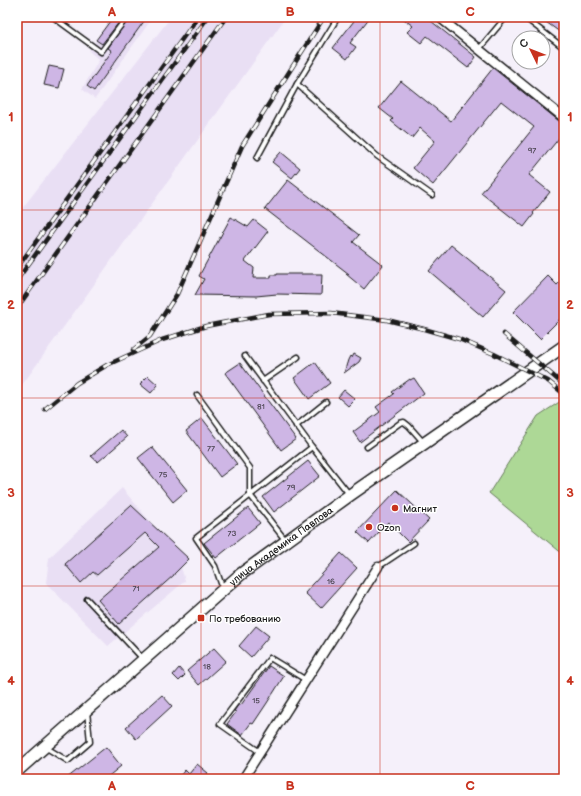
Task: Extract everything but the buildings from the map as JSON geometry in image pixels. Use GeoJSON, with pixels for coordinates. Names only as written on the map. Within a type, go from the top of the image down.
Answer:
{"type":"FeatureCollection","features":[{"type":"Feature","properties":{"kind":"street"},"geometry":{"type":"LineString","coordinates":[[443,18],[564,118]]}},
{"type":"Feature","properties":{"kind":"street","name":"улица Академика Павлова"},"geometry":{"type":"LineString","coordinates":[[17,771],[223,590],[267,554],[564,346]]}},
{"type":"Feature","properties":{"kind":"street"},"geometry":{"type":"LineString","coordinates":[[243,779],[378,567]]}},
{"type":"Feature","properties":{"kind":"lane"},"geometry":{"type":"LineString","coordinates":[[53,17],[101,52],[126,17]]}},
{"type":"Feature","properties":{"kind":"lane"},"geometry":{"type":"LineString","coordinates":[[256,158],[297,84],[338,17]]}},
{"type":"Feature","properties":{"kind":"lane"},"geometry":{"type":"LineString","coordinates":[[479,48],[506,17]]}},
{"type":"Feature","properties":{"kind":"lane"},"geometry":{"type":"LineString","coordinates":[[524,17],[564,48]]}},
{"type":"Feature","properties":{"kind":"lane"},"geometry":{"type":"LineString","coordinates":[[297,84],[377,156],[432,195]]}},
{"type":"Feature","properties":{"kind":"lane"},"geometry":{"type":"LineString","coordinates":[[245,356],[296,426],[350,495]]}},
{"type":"Feature","properties":{"kind":"lane"},"geometry":{"type":"LineString","coordinates":[[263,382],[298,357]]}},
{"type":"Feature","properties":{"kind":"lane"},"geometry":{"type":"LineString","coordinates":[[197,395],[250,468],[250,495],[286,541]]}},
{"type":"Feature","properties":{"kind":"lane"},"geometry":{"type":"LineString","coordinates":[[296,426],[326,402]]}},
{"type":"Feature","properties":{"kind":"lane"},"geometry":{"type":"LineString","coordinates":[[366,447],[400,423],[404,422],[424,443]]}},
{"type":"Feature","properties":{"kind":"lane"},"geometry":{"type":"LineString","coordinates":[[223,590],[215,566],[196,538],[312,447]]}},
{"type":"Feature","properties":{"kind":"lane"},"geometry":{"type":"LineString","coordinates":[[378,567],[414,543]]}},
{"type":"Feature","properties":{"kind":"lane"},"geometry":{"type":"LineString","coordinates":[[87,598],[144,660]]}},
{"type":"Feature","properties":{"kind":"lane"},"geometry":{"type":"LineString","coordinates":[[260,752],[220,724],[270,658],[306,680]]}},
{"type":"Feature","properties":{"kind":"lane"},"geometry":{"type":"LineString","coordinates":[[45,747],[68,761],[90,742],[87,710]]}},
{"type":"Feature","properties":{"kind":"shaded area"},"geometry":{"type":"Polygon","coordinates":[[[113,17],[153,17],[95,99],[82,89],[99,60],[89,51],[113,17]]]}},
{"type":"Feature","properties":{"kind":"shaded area"},"geometry":{"type":"Polygon","coordinates":[[[171,17],[286,17],[17,392],[17,215],[171,17]]]}},
{"type":"Feature","properties":{"kind":"shaded area"},"geometry":{"type":"Polygon","coordinates":[[[122,488],[153,525],[189,559],[181,567],[185,581],[108,646],[46,583],[49,558],[122,488]]]}},
{"type":"Feature","properties":{"kind":"green space"},"geometry":{"type":"Polygon","coordinates":[[[564,399],[564,555],[489,493],[538,416],[564,399]]]}},
{"type":"Feature","properties":{"kind":"railway"},"geometry":{"type":"LineString","coordinates":[[17,268],[198,17]]}},
{"type":"Feature","properties":{"kind":"railway"},"geometry":{"type":"LineString","coordinates":[[17,280],[208,17]]}},
{"type":"Feature","properties":{"kind":"railway"},"geometry":{"type":"LineString","coordinates":[[17,308],[226,17]]}},
{"type":"Feature","properties":{"kind":"railway"},"geometry":{"type":"LineString","coordinates":[[133,350],[150,336],[177,294],[242,146],[324,17]]}},
{"type":"Feature","properties":{"kind":"railway"},"geometry":{"type":"LineString","coordinates":[[45,409],[77,383],[107,365],[162,340],[206,326],[269,314],[331,313],[387,320],[424,329],[459,339],[494,354],[548,381],[564,394]]}},
{"type":"Feature","properties":{"kind":"railway"},"geometry":{"type":"LineString","coordinates":[[504,334],[564,385]]}},
{"type":"Feature","properties":{"kind":"place","name":"Магнит"},"geometry":{"type":"Point","coordinates":[395,508]}},
{"type":"Feature","properties":{"kind":"place","name":"Ozon"},"geometry":{"type":"Point","coordinates":[369,527]}},
{"type":"Feature","properties":{"kind":"place","name":"По требованию"},"geometry":{"type":"Point","coordinates":[201,618]}}]}
